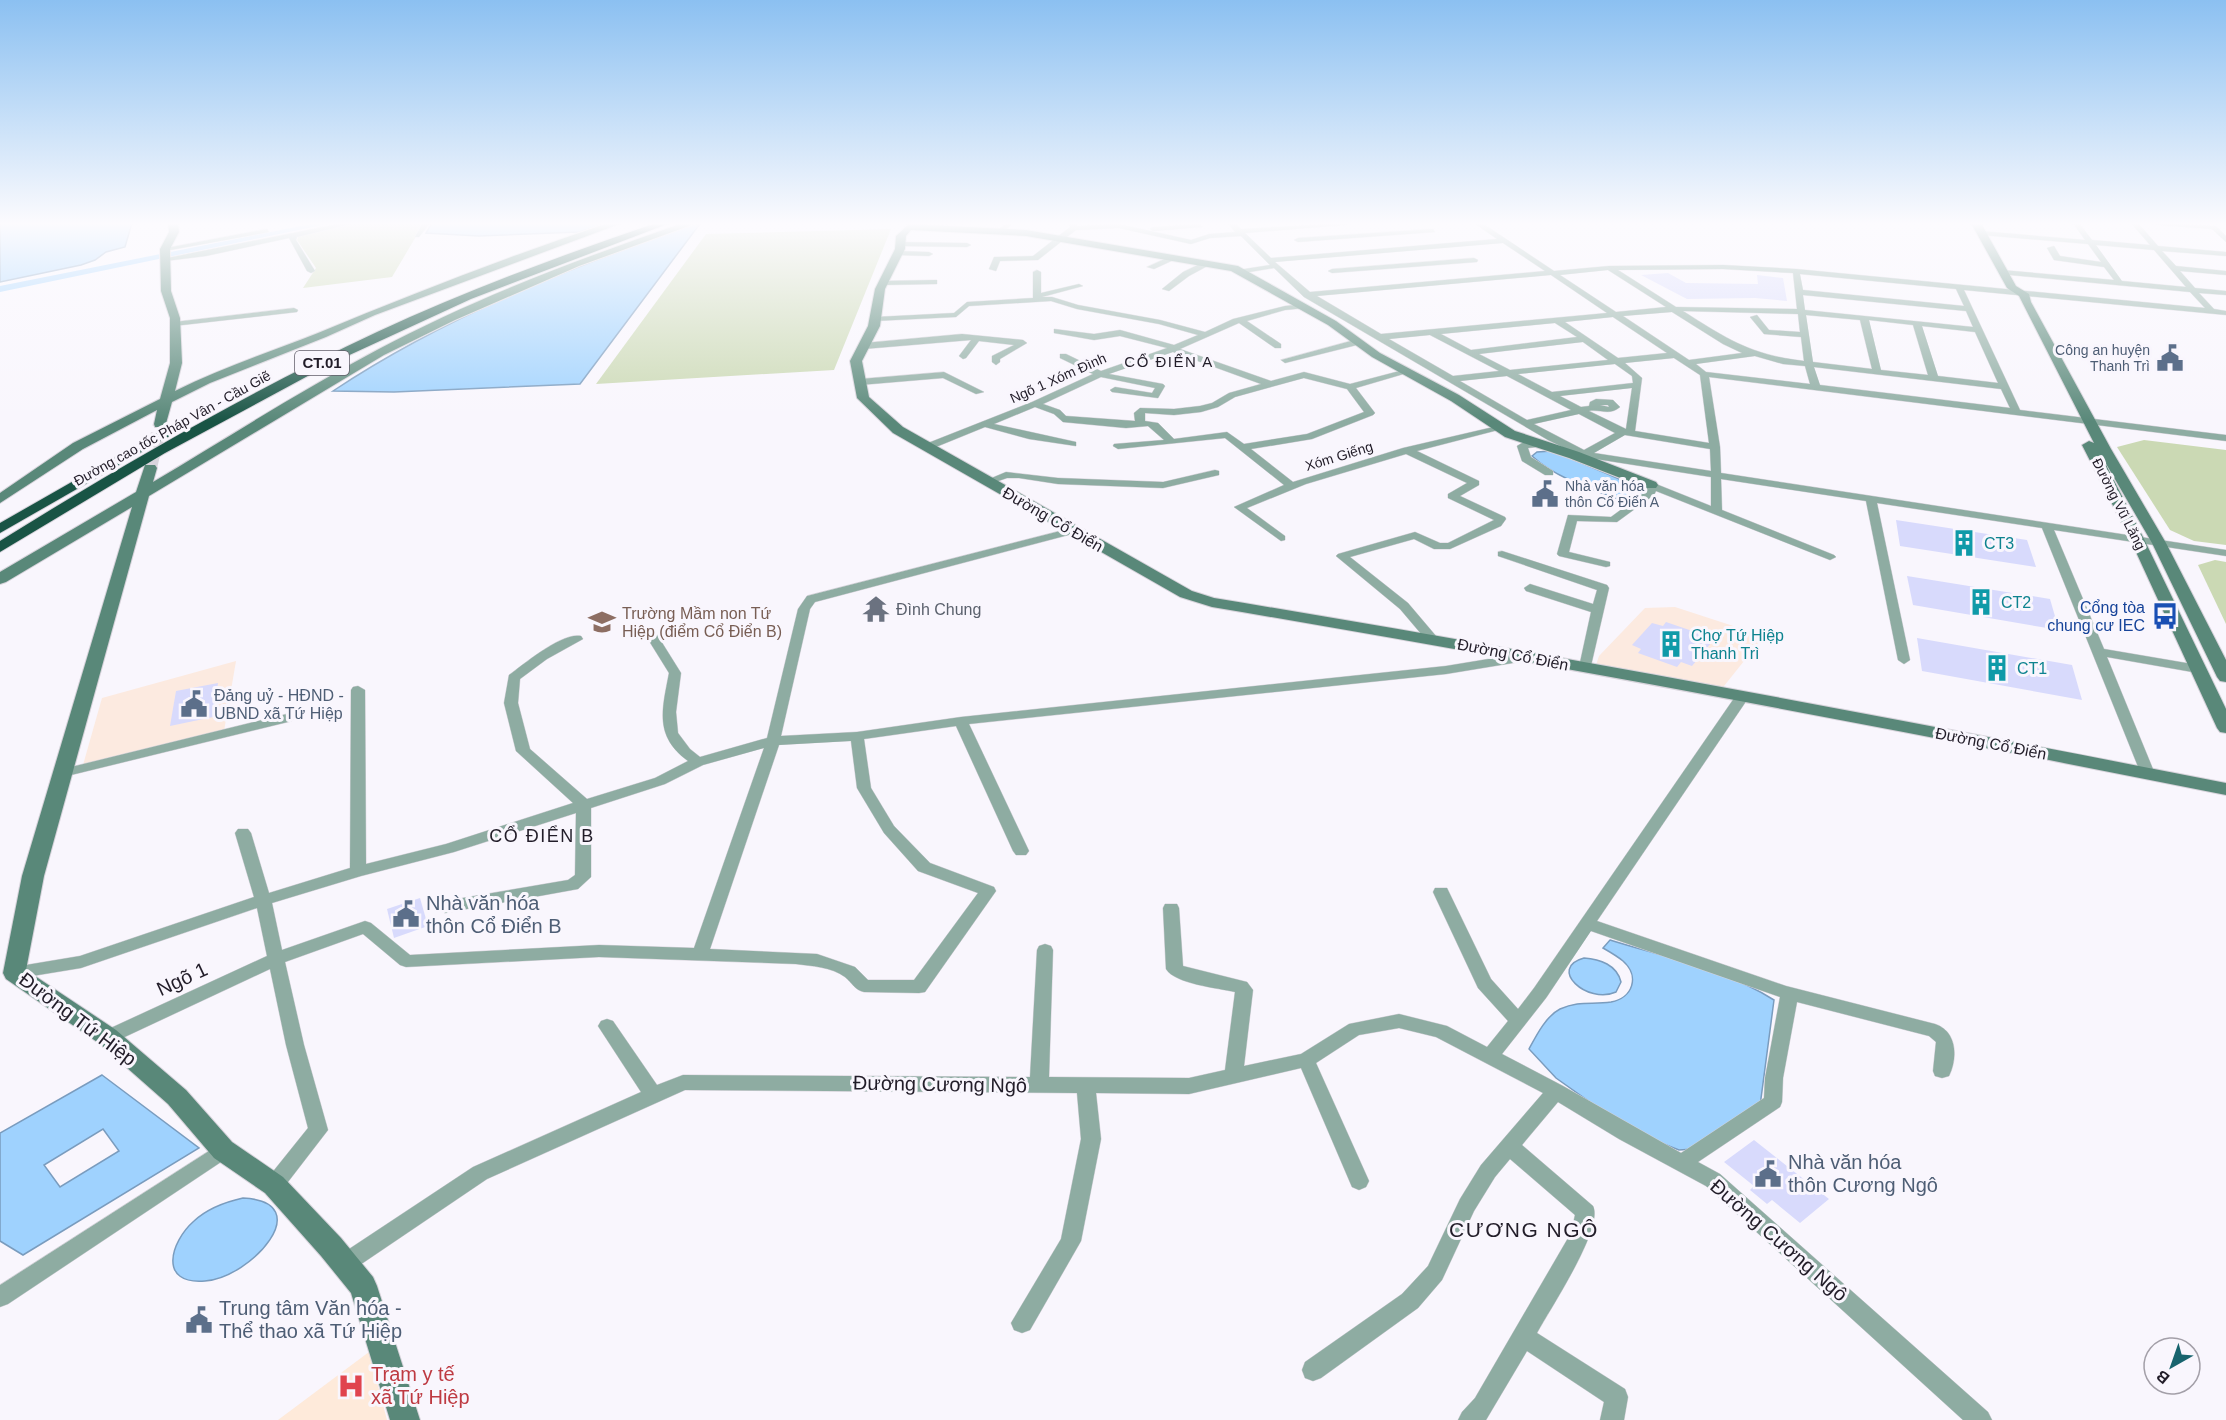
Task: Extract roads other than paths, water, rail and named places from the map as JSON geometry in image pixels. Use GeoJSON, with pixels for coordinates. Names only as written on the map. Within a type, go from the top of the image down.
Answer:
{"type":"FeatureCollection","features":[{"type":"Feature","properties":{"kind":"highway","name":"Đường cao tốc Pháp Vân - Cầu Giẽ"},"geometry":{"type":"LineString","coordinates":[[0,529],[194,416],[292,365],[464,289]]}},
{"type":"Feature","properties":{"kind":"highway","name":"Đường cao tốc Pháp Vân - Cầu Giẽ"},"geometry":{"type":"LineString","coordinates":[[0,547],[172,443],[320,364],[485,289]]}},
{"type":"Feature","properties":{"kind":"street"},"geometry":{"type":"LineString","coordinates":[[160,424],[176,363],[175,318],[166,289]]}},
{"type":"Feature","properties":{"kind":"street"},"geometry":{"type":"LineString","coordinates":[[0,499],[78,447],[206,380],[433,289]]}},
{"type":"Feature","properties":{"kind":"street"},"geometry":{"type":"LineString","coordinates":[[0,579],[140,498],[380,353],[517,289]]}},
{"type":"Feature","properties":{"kind":"street","name":"Đường Cổ Điển"},"geometry":{"type":"LineString","coordinates":[[882,289],[875,319],[856,361],[863,399],[898,430],[1186,594],[1212,602],[1585,667],[2226,789]]}},
{"type":"Feature","properties":{"kind":"street"},"geometry":{"type":"LineString","coordinates":[[1036,289],[1036,298]]}},
{"type":"Feature","properties":{"kind":"street"},"geometry":{"type":"LineString","coordinates":[[1036,298],[1067,289]]}},
{"type":"Feature","properties":{"kind":"street","name":"Đường Cổ Điển"},"geometry":{"type":"LineString","coordinates":[[1279,289],[1305,301],[1368,350],[1455,398],[1510,434],[1579,454],[1651,485]]}},
{"type":"Feature","properties":{"kind":"street"},"geometry":{"type":"LineString","coordinates":[[1295,289],[1305,301],[1394,345],[1579,454],[1716,477],[2226,554]]}},
{"type":"Feature","properties":{"kind":"street","name":"Ngõ 1 Xóm Đình"},"geometry":{"type":"LineString","coordinates":[[927,447],[1035,404],[1117,367],[1174,348],[1240,320],[1305,301],[1373,289]]}},
{"type":"Feature","properties":{"kind":"street"},"geometry":{"type":"LineString","coordinates":[[1579,289],[1704,374],[2226,438]]}},
{"type":"Feature","properties":{"kind":"street"},"geometry":{"type":"LineString","coordinates":[[1643,289],[1726,342],[1755,354],[1809,364],[2006,387]]}},
{"type":"Feature","properties":{"kind":"street"},"geometry":{"type":"LineString","coordinates":[[1960,289],[2016,412]]}},
{"type":"Feature","properties":{"kind":"street","name":"Ngõ 1 Xóm Đình"},"geometry":{"type":"LineString","coordinates":[[1997,289],[2009,290]]}},
{"type":"Feature","properties":{"kind":"street"},"geometry":{"type":"LineString","coordinates":[[2191,289],[2212,312]]}},
{"type":"Feature","properties":{"kind":"street"},"geometry":{"type":"LineString","coordinates":[[2194,289],[2226,292]]}},
{"type":"Feature","properties":{"kind":"street"},"geometry":{"type":"LineString","coordinates":[[2009,290],[2024,294],[2226,313]]}},
{"type":"Feature","properties":{"kind":"street","name":"Đường Vũ Lăng"},"geometry":{"type":"LineString","coordinates":[[2009,290],[2137,539],[2226,728]]}},
{"type":"Feature","properties":{"kind":"street"},"geometry":{"type":"LineString","coordinates":[[1816,389],[1809,364],[1799,292],[1968,309]]}},
{"type":"Feature","properties":{"kind":"street","name":"Đường Vũ Lăng"},"geometry":{"type":"LineString","coordinates":[[2024,294],[2026,302],[2090,422],[2159,543],[2226,678]]}},
{"type":"Feature","properties":{"kind":"street"},"geometry":{"type":"LineString","coordinates":[[875,319],[956,315],[967,304],[1036,298],[1052,299],[1077,307],[1160,322],[1204,334]]}},
{"type":"Feature","properties":{"kind":"street"},"geometry":{"type":"LineString","coordinates":[[1379,337],[1674,309],[1752,308],[1977,330]]}},
{"type":"Feature","properties":{"kind":"street"},"geometry":{"type":"LineString","coordinates":[[174,324],[294,310]]}},
{"type":"Feature","properties":{"kind":"street"},"geometry":{"type":"LineString","coordinates":[[1754,317],[1767,332],[1805,335]]}},
{"type":"Feature","properties":{"kind":"street"},"geometry":{"type":"LineString","coordinates":[[1864,318],[1877,372]]}},
{"type":"Feature","properties":{"kind":"street"},"geometry":{"type":"LineString","coordinates":[[1240,320],[1278,346]]}},
{"type":"Feature","properties":{"kind":"street"},"geometry":{"type":"LineString","coordinates":[[1557,320],[1616,360],[1638,378],[1634,409],[1626,433],[1579,454]]}},
{"type":"Feature","properties":{"kind":"street"},"geometry":{"type":"LineString","coordinates":[[1917,324],[1934,379]]}},
{"type":"Feature","properties":{"kind":"street","name":"Ngõ 1 Xóm Đình"},"geometry":{"type":"LineString","coordinates":[[1057,331],[1094,337],[1120,333],[1174,348],[1203,362],[1223,366],[1271,385]]}},
{"type":"Feature","properties":{"kind":"street"},"geometry":{"type":"LineString","coordinates":[[1431,332],[1579,411],[1626,433],[1715,447]]}},
{"type":"Feature","properties":{"kind":"street"},"geometry":{"type":"LineString","coordinates":[[864,346],[962,337],[1023,343],[995,358],[996,362]]}},
{"type":"Feature","properties":{"kind":"street"},"geometry":{"type":"LineString","coordinates":[[963,356],[977,338]]}},
{"type":"Feature","properties":{"kind":"street"},"geometry":{"type":"LineString","coordinates":[[1472,352],[1585,339]]}},
{"type":"Feature","properties":{"kind":"street"},"geometry":{"type":"LineString","coordinates":[[1286,360],[1358,342]]}},
{"type":"Feature","properties":{"kind":"street"},"geometry":{"type":"LineString","coordinates":[[1368,350],[1394,345]]}},
{"type":"Feature","properties":{"kind":"street"},"geometry":{"type":"LineString","coordinates":[[1687,363],[1755,354]]}},
{"type":"Feature","properties":{"kind":"street"},"geometry":{"type":"LineString","coordinates":[[1451,379],[1675,355]]}},
{"type":"Feature","properties":{"kind":"street","name":"Ngõ 1 Xóm Đình"},"geometry":{"type":"LineString","coordinates":[[1063,356],[1102,375],[1160,386],[1155,396],[1115,390]]}},
{"type":"Feature","properties":{"kind":"street"},"geometry":{"type":"LineString","coordinates":[[1140,423],[1139,413],[1143,410],[1201,409],[1215,405],[1232,395],[1304,375],[1350,387],[1404,370]]}},
{"type":"Feature","properties":{"kind":"street"},"geometry":{"type":"LineString","coordinates":[[1704,374],[1715,447],[1717,511]]}},
{"type":"Feature","properties":{"kind":"street"},"geometry":{"type":"LineString","coordinates":[[860,382],[944,375],[979,393]]}},
{"type":"Feature","properties":{"kind":"street"},"geometry":{"type":"LineString","coordinates":[[1549,395],[1636,385]]}},
{"type":"Feature","properties":{"kind":"street"},"geometry":{"type":"LineString","coordinates":[[1243,447],[1309,437],[1370,413],[1350,387]]}},
{"type":"Feature","properties":{"kind":"street"},"geometry":{"type":"LineString","coordinates":[[1587,391],[1597,404],[1606,410],[1615,407],[1634,409]]}},
{"type":"Feature","properties":{"kind":"street","name":"Ngõ 1 Xóm Đình"},"geometry":{"type":"LineString","coordinates":[[1035,404],[1057,412],[1063,419],[1126,425],[1140,423],[1155,425],[1172,442]]}},
{"type":"Feature","properties":{"kind":"street"},"geometry":{"type":"LineString","coordinates":[[1525,423],[1579,411],[1597,404]]}},
{"type":"Feature","properties":{"kind":"street"},"geometry":{"type":"LineString","coordinates":[[2090,422],[2121,431],[2226,444]]}},
{"type":"Feature","properties":{"kind":"street"},"geometry":{"type":"LineString","coordinates":[[983,424],[1073,444]]}},
{"type":"Feature","properties":{"kind":"street","name":"Xóm Giếng"},"geometry":{"type":"LineString","coordinates":[[1281,538],[1239,507],[1290,485],[1407,450],[1499,427]]}},
{"type":"Feature","properties":{"kind":"street"},"geometry":{"type":"LineString","coordinates":[[1118,446],[1227,435],[1290,485]]}},
{"type":"Feature","properties":{"kind":"street"},"geometry":{"type":"LineString","coordinates":[[1542,444],[1522,446],[1526,459],[1549,473]]}},
{"type":"Feature","properties":{"kind":"street"},"geometry":{"type":"LineString","coordinates":[[1407,450],[1475,483],[1452,496],[1501,519],[1497,524],[1450,546],[1438,547],[1415,535],[1342,556],[1404,606],[1432,639]]}},
{"type":"Feature","properties":{"kind":"street","name":"Đường Tứ Hiệp"},"geometry":{"type":"LineString","coordinates":[[150,468],[33,876],[14,973],[108,1037],[177,1097],[223,1150],[274,1185],[331,1247],[363,1286],[405,1420]]}},
{"type":"Feature","properties":{"kind":"street"},"geometry":{"type":"LineString","coordinates":[[987,482],[1012,475],[1058,481],[1163,484],[1215,473]]}},
{"type":"Feature","properties":{"kind":"street"},"geometry":{"type":"LineString","coordinates":[[1606,564],[1563,554],[1572,517],[1613,520],[1650,494],[1651,485],[1830,557]]}},
{"type":"Feature","properties":{"kind":"street"},"geometry":{"type":"LineString","coordinates":[[1871,500],[1904,660]]}},
{"type":"Feature","properties":{"kind":"street"},"geometry":{"type":"LineString","coordinates":[[2047,526],[2148,774]]}},
{"type":"Feature","properties":{"kind":"street"},"geometry":{"type":"LineString","coordinates":[[857,736],[864,788],[889,830],[924,867],[988,891],[932,969],[919,987],[864,986],[849,971],[817,960],[700,954],[773,741],[804,609],[811,599],[1072,531]]}},
{"type":"Feature","properties":{"kind":"street"},"geometry":{"type":"LineString","coordinates":[[1502,554],[1603,588],[1585,667]]}},
{"type":"Feature","properties":{"kind":"street"},"geometry":{"type":"LineString","coordinates":[[1530,588],[1598,610]]}},
{"type":"Feature","properties":{"kind":"street"},"geometry":{"type":"LineString","coordinates":[[652,636],[675,673],[668,723],[684,753],[698,762]]}},
{"type":"Feature","properties":{"kind":"street"},"geometry":{"type":"LineString","coordinates":[[445,907],[572,885],[583,878],[584,805],[523,751],[512,703],[514,678],[542,656],[577,639]]}},
{"type":"Feature","properties":{"kind":"street"},"geometry":{"type":"LineString","coordinates":[[2097,652],[2198,669]]}},
{"type":"Feature","properties":{"kind":"street"},"geometry":{"type":"LineString","coordinates":[[14,973],[81,962],[263,900],[358,871],[449,848],[660,781],[698,762],[773,741],[857,736],[961,721],[1446,670],[1525,657]]}},
{"type":"Feature","properties":{"kind":"street"},"geometry":{"type":"LineString","coordinates":[[358,690],[358,871]]}},
{"type":"Feature","properties":{"kind":"street"},"geometry":{"type":"LineString","coordinates":[[1490,1056],[1518,1021],[1587,924],[1742,697]]}},
{"type":"Feature","properties":{"kind":"street"},"geometry":{"type":"LineString","coordinates":[[63,773],[287,718]]}},
{"type":"Feature","properties":{"kind":"street"},"geometry":{"type":"LineString","coordinates":[[961,721],[1021,851]]}},
{"type":"Feature","properties":{"kind":"street"},"geometry":{"type":"LineString","coordinates":[[243,833],[263,900],[275,959],[318,1130],[274,1185]]}},
{"type":"Feature","properties":{"kind":"street"},"geometry":{"type":"LineString","coordinates":[[1441,892],[1484,983],[1518,1021]]}},
{"type":"Feature","properties":{"kind":"street"},"geometry":{"type":"LineString","coordinates":[[1171,908],[1175,969],[1180,974],[1241,987],[1244,990],[1234,1076]]}},
{"type":"Feature","properties":{"kind":"street"},"geometry":{"type":"LineString","coordinates":[[1587,924],[1790,993],[1935,1031],[1946,1040],[1942,1071]]}},
{"type":"Feature","properties":{"kind":"street","name":"Ngõ 1"},"geometry":{"type":"LineString","coordinates":[[108,1037],[275,959],[365,927],[406,961],[598,951],[700,954]]}},
{"type":"Feature","properties":{"kind":"street"},"geometry":{"type":"LineString","coordinates":[[1039,1085],[1045,950]]}},
{"type":"Feature","properties":{"kind":"street"},"geometry":{"type":"LineString","coordinates":[[1682,1163],[1773,1102],[1774,1078],[1790,993]]}},
{"type":"Feature","properties":{"kind":"street","name":"Đường Cương Ngô"},"geometry":{"type":"LineString","coordinates":[[344,1264],[480,1173],[683,1082],[1189,1086],[1306,1060],[1355,1029],[1399,1022],[1441,1031],[1556,1091],[1713,1180],[1980,1420]]}},
{"type":"Feature","properties":{"kind":"street"},"geometry":{"type":"LineString","coordinates":[[607,1026],[653,1095]]}},
{"type":"Feature","properties":{"kind":"street"},"geometry":{"type":"LineString","coordinates":[[1306,1060],[1359,1180]]}},
{"type":"Feature","properties":{"kind":"street"},"geometry":{"type":"LineString","coordinates":[[1022,1323],[1071,1241],[1091,1139],[1086,1085]]}},
{"type":"Feature","properties":{"kind":"street"},"geometry":{"type":"LineString","coordinates":[[1313,1370],[1410,1301],[1436,1273],[1467,1205],[1488,1171],[1556,1091]]}},
{"type":"Feature","properties":{"kind":"street"},"geometry":{"type":"LineString","coordinates":[[1470,1420],[1483,1406],[1581,1235],[1586,1212],[1509,1146]]}},
{"type":"Feature","properties":{"kind":"street"},"geometry":{"type":"LineString","coordinates":[[0,1298],[223,1150]]}},
{"type":"Feature","properties":{"kind":"street"},"geometry":{"type":"LineString","coordinates":[[1523,1336],[1617,1397],[1612,1420]]}},
{"type":"Feature","properties":{"kind":"water"},"geometry":{"type":"Polygon","coordinates":[[[524,289],[651,289],[580,384],[394,392],[333,391],[419,340],[524,289]]]}},
{"type":"Feature","properties":{"kind":"water"},"geometry":{"type":"Polygon","coordinates":[[[1552,451],[1645,490],[1647,493],[1631,504],[1566,478],[1532,456],[1537,452],[1552,451]]]}},
{"type":"Feature","properties":{"kind":"water"},"geometry":{"type":"Polygon","coordinates":[[[1610,940],[1715,972],[1774,1000],[1760,1106],[1694,1149],[1679,1150],[1656,1141],[1597,1107],[1556,1078],[1529,1049],[1546,1021],[1560,1009],[1580,1004],[1619,1000],[1629,991],[1632,980],[1628,967],[1621,959],[1603,948],[1610,940]]]}},
{"type":"Feature","properties":{"kind":"water"},"geometry":{"type":"Polygon","coordinates":[[[1584,958],[1607,964],[1616,971],[1621,982],[1616,992],[1605,995],[1594,994],[1575,984],[1570,977],[1569,969],[1574,963],[1584,958]]]}},
{"type":"Feature","properties":{"kind":"water"},"geometry":{"type":"Polygon","coordinates":[[[102,1075],[199,1148],[23,1255],[0,1241],[0,1133],[102,1075]],[[103,1129],[44,1165],[60,1187],[119,1151],[103,1129]]]}},
{"type":"Feature","properties":{"kind":"water"},"geometry":{"type":"Polygon","coordinates":[[[243,1198],[265,1203],[276,1212],[277,1225],[270,1240],[241,1267],[223,1277],[205,1281],[190,1280],[180,1276],[173,1260],[179,1240],[186,1230],[199,1216],[211,1209],[243,1198]]]}},
{"type":"Feature","properties":{"kind":"tunnel"},"geometry":{"type":"LineString","coordinates":[[150,468],[160,424]]}},
{"type":"Feature","properties":{"kind":"place","name":"Công an huyện Thanh Trì"},"geometry":{"type":"Point","coordinates":[2170,358]}},
{"type":"Feature","properties":{"kind":"place","name":"Nhà văn hóa thôn Cổ Điển A"},"geometry":{"type":"Point","coordinates":[1545,494]}},
{"type":"Feature","properties":{"kind":"place","name":"CT3"},"geometry":{"type":"Point","coordinates":[1964,543]}},
{"type":"Feature","properties":{"kind":"place","name":"CT2"},"geometry":{"type":"Point","coordinates":[1981,602]}},
{"type":"Feature","properties":{"kind":"place","name":"Đình Chung"},"geometry":{"type":"Point","coordinates":[876,609]}},
{"type":"Feature","properties":{"kind":"place","name":"Cổng tòa chung cư IEC"},"geometry":{"type":"Point","coordinates":[2165,616]}},
{"type":"Feature","properties":{"kind":"place","name":"Trường Mầm non Tứ Hiệp (điểm Cổ Điển B)"},"geometry":{"type":"Point","coordinates":[602,622]}},
{"type":"Feature","properties":{"kind":"place","name":"Chợ Tứ Hiệp Thanh Trì"},"geometry":{"type":"Point","coordinates":[1671,644]}},
{"type":"Feature","properties":{"kind":"place","name":"CT1"},"geometry":{"type":"Point","coordinates":[1997,668]}},
{"type":"Feature","properties":{"kind":"place","name":"Đảng uỷ - HĐND - UBND xã Tứ Hiệp"},"geometry":{"type":"Point","coordinates":[194,704]}},
{"type":"Feature","properties":{"kind":"place","name":"Nhà văn hóa thôn Cổ Điển B"},"geometry":{"type":"Point","coordinates":[406,914]}},
{"type":"Feature","properties":{"kind":"place","name":"Nhà văn hóa thôn Cương Ngô"},"geometry":{"type":"Point","coordinates":[1768,1174]}},
{"type":"Feature","properties":{"kind":"place","name":"Trung tâm Văn hóa - Thể thao xã Tứ Hiệp"},"geometry":{"type":"Point","coordinates":[199,1320]}},
{"type":"Feature","properties":{"kind":"place","name":"Trạm y tế xã Tứ Hiệp"},"geometry":{"type":"Point","coordinates":[351,1386]}},
{"type":"Feature","properties":{"kind":"district","name":"CỔ ĐIỂN A"},"geometry":{"type":"Point","coordinates":[1169,362]}},
{"type":"Feature","properties":{"kind":"district","name":"CỔ ĐIỂN B"},"geometry":{"type":"Point","coordinates":[542,836]}},
{"type":"Feature","properties":{"kind":"district","name":"CƯƠNG NGÔ"},"geometry":{"type":"Point","coordinates":[1524,1230]}}]}
